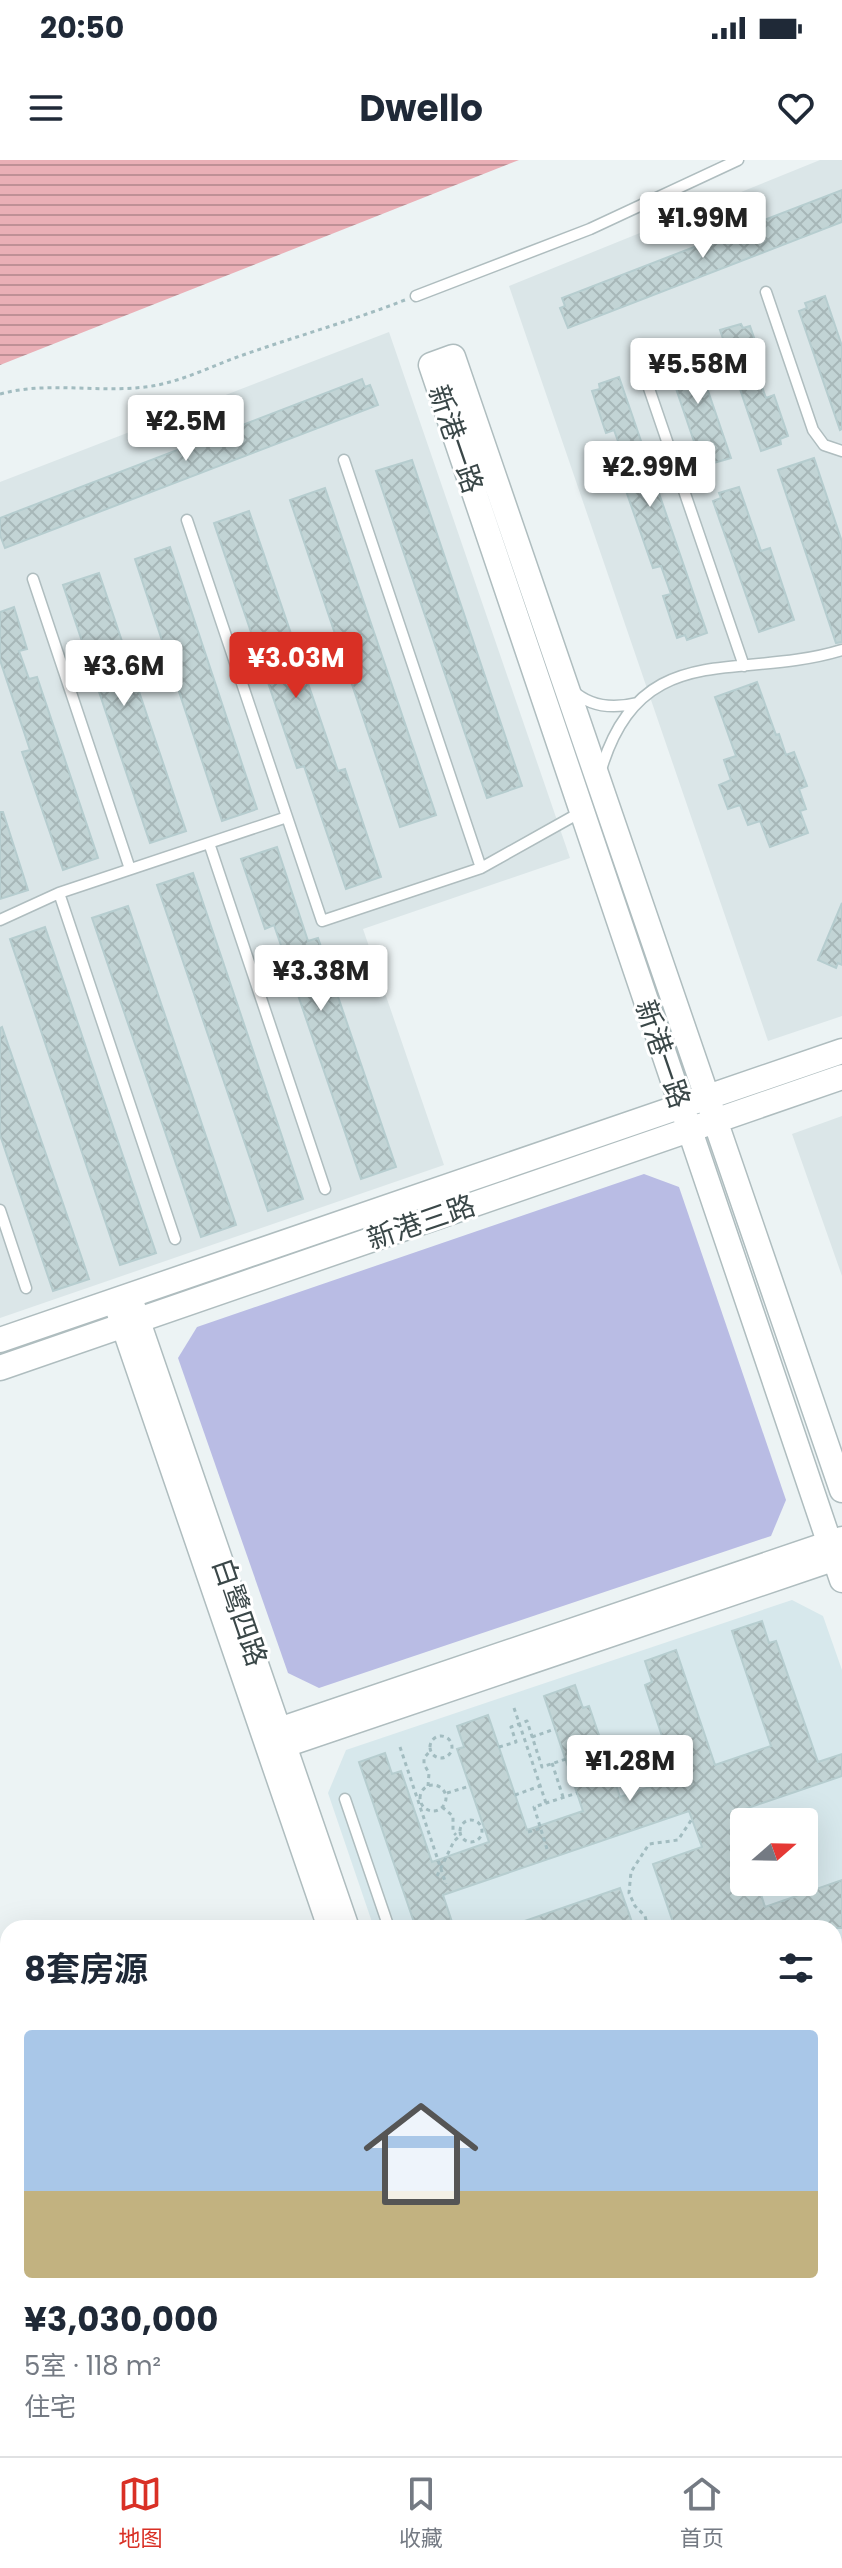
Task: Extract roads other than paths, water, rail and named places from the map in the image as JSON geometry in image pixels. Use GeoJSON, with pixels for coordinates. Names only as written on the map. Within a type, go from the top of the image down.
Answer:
{"type":"FeatureCollection","features":[{"type":"Feature","properties":{"kind":"street","name":"新港一路"},"geometry":{"type":"LineString","coordinates":[[838,1555],[688,1130],[431,365],[453,357],[842,1490]]}},
{"type":"Feature","properties":{"kind":"street","name":"新港三路"},"geometry":{"type":"LineString","coordinates":[[0,1340],[842,1051]]}},
{"type":"Feature","properties":{"kind":"street","name":"新港三路"},"geometry":{"type":"LineString","coordinates":[[0,1368],[842,1077]]}},
{"type":"Feature","properties":{"kind":"street","name":"白鹭四路"},"geometry":{"type":"LineString","coordinates":[[122,1298],[274,1740],[346,1920]]}},
{"type":"Feature","properties":{"kind":"street"},"geometry":{"type":"LineString","coordinates":[[274,1740],[838,1555]]}},
{"type":"Feature","properties":{"kind":"street","name":"白鹭四路"},"geometry":{"type":"LineString","coordinates":[[274,1740],[326,1920]]}},
{"type":"Feature","properties":{"kind":"lane"},"geometry":{"type":"LineString","coordinates":[[416,296],[590,229],[738,160]]}},
{"type":"Feature","properties":{"kind":"lane"},"geometry":{"type":"LineString","coordinates":[[766,292],[813,430],[824,445],[842,451]]}},
{"type":"Feature","properties":{"kind":"lane"},"geometry":{"type":"LineString","coordinates":[[642,368],[744,666]]}},
{"type":"Feature","properties":{"kind":"lane"},"geometry":{"type":"LineString","coordinates":[[344,460],[481,868]]}},
{"type":"Feature","properties":{"kind":"lane"},"geometry":{"type":"LineString","coordinates":[[187,520],[322,921],[481,868],[581,812]]}},
{"type":"Feature","properties":{"kind":"lane"},"geometry":{"type":"LineString","coordinates":[[33,579],[130,869]]}},
{"type":"Feature","properties":{"kind":"lane"},"geometry":{"type":"LineString","coordinates":[[598,779],[609,746],[637,703],[654,689],[682,675],[713,667],[799,661],[842,650]]}},
{"type":"Feature","properties":{"kind":"lane"},"geometry":{"type":"LineString","coordinates":[[566,684],[591,703],[622,707],[637,703]]}},
{"type":"Feature","properties":{"kind":"lane"},"geometry":{"type":"LineString","coordinates":[[0,920],[59,893],[287,817]]}},
{"type":"Feature","properties":{"kind":"lane"},"geometry":{"type":"LineString","coordinates":[[209,843],[325,1189]]}},
{"type":"Feature","properties":{"kind":"lane"},"geometry":{"type":"LineString","coordinates":[[59,893],[175,1239]]}},
{"type":"Feature","properties":{"kind":"lane"},"geometry":{"type":"LineString","coordinates":[[0,1210],[26,1288]]}},
{"type":"Feature","properties":{"kind":"lane"},"geometry":{"type":"LineString","coordinates":[[345,1799],[386,1920]]}}]}
